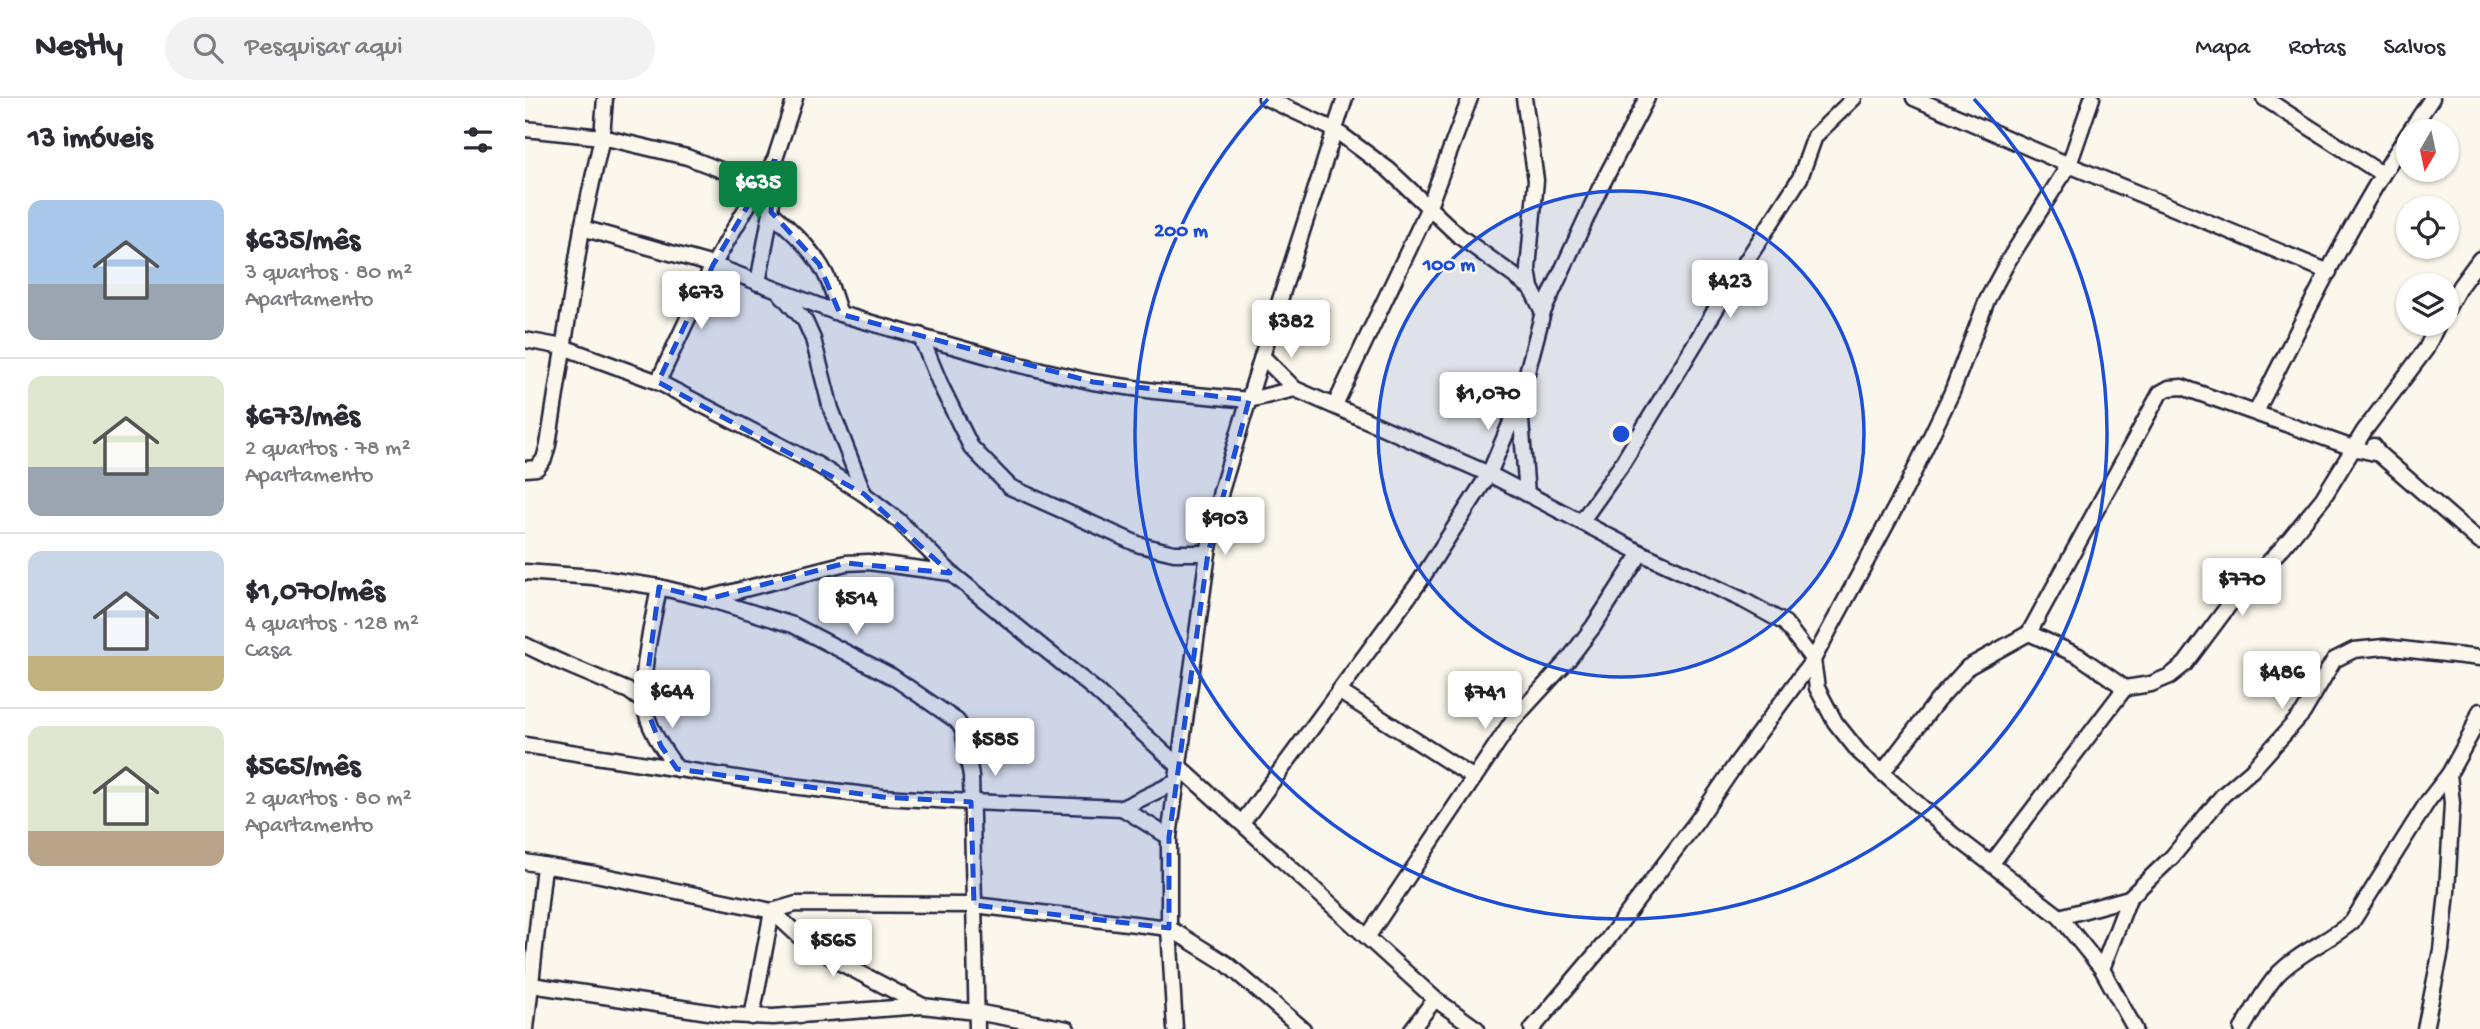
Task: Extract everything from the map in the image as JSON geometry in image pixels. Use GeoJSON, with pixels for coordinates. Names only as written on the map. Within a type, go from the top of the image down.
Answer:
{"type":"FeatureCollection","features":[{"type":"Feature","properties":{"kind":"street"},"geometry":{"type":"LineString","coordinates":[[525,469],[537,468],[544,459],[548,445],[582,228],[602,137],[605,98]]}},
{"type":"Feature","properties":{"kind":"street"},"geometry":{"type":"LineString","coordinates":[[758,283],[771,212],[775,159],[795,98]]}},
{"type":"Feature","properties":{"kind":"street"},"geometry":{"type":"LineString","coordinates":[[1266,98],[1335,130],[1389,170],[1428,209],[1489,259],[1531,288]]}},
{"type":"Feature","properties":{"kind":"street"},"geometry":{"type":"LineString","coordinates":[[1175,1029],[1169,928],[1169,837],[1208,553],[1221,491],[1345,98]]}},
{"type":"Feature","properties":{"kind":"street"},"geometry":{"type":"LineString","coordinates":[[1335,405],[1428,209],[1470,98]]}},
{"type":"Feature","properties":{"kind":"street"},"geometry":{"type":"LineString","coordinates":[[1524,98],[1536,180],[1528,256],[1531,288],[1543,312]]}},
{"type":"Feature","properties":{"kind":"street"},"geometry":{"type":"LineString","coordinates":[[1242,823],[1420,581],[1489,474],[1519,403],[1543,312],[1600,188],[1647,98]]}},
{"type":"Feature","properties":{"kind":"street"},"geometry":{"type":"LineString","coordinates":[[1581,522],[1619,467],[1800,178],[1815,136],[1854,98]]}},
{"type":"Feature","properties":{"kind":"street"},"geometry":{"type":"LineString","coordinates":[[1914,98],[2329,272]]}},
{"type":"Feature","properties":{"kind":"street"},"geometry":{"type":"LineString","coordinates":[[1532,1029],[1605,943],[1813,660],[1906,488],[1952,392],[1987,299],[2069,165],[2092,98]]}},
{"type":"Feature","properties":{"kind":"street"},"geometry":{"type":"LineString","coordinates":[[2264,98],[2382,174]]}},
{"type":"Feature","properties":{"kind":"street"},"geometry":{"type":"LineString","coordinates":[[2418,119],[2432,98]]}},
{"type":"Feature","properties":{"kind":"street"},"geometry":{"type":"LineString","coordinates":[[525,129],[602,137],[687,157],[734,175],[754,192]]}},
{"type":"Feature","properties":{"kind":"street"},"geometry":{"type":"LineString","coordinates":[[2256,412],[2329,272],[2396,153]]}},
{"type":"Feature","properties":{"kind":"street"},"geometry":{"type":"LineString","coordinates":[[658,382],[713,265],[775,159]]}},
{"type":"Feature","properties":{"kind":"street"},"geometry":{"type":"LineString","coordinates":[[771,212],[791,230],[819,264],[829,281],[840,314]]}},
{"type":"Feature","properties":{"kind":"street"},"geometry":{"type":"LineString","coordinates":[[582,228],[713,265],[840,314],[1016,364],[1093,382],[1249,400],[1295,389]]}},
{"type":"Feature","properties":{"kind":"street"},"geometry":{"type":"LineString","coordinates":[[2459,286],[2480,259]]}},
{"type":"Feature","properties":{"kind":"street"},"geometry":{"type":"LineString","coordinates":[[779,290],[804,321],[813,339],[831,409],[864,494]]}},
{"type":"Feature","properties":{"kind":"street"},"geometry":{"type":"LineString","coordinates":[[920,335],[971,447],[1010,487],[1140,545],[1174,553],[1208,553]]}},
{"type":"Feature","properties":{"kind":"street"},"geometry":{"type":"LineString","coordinates":[[1992,863],[2125,688],[2151,684],[2170,676],[2186,664],[2232,601],[2283,547],[2323,498],[2364,430],[2414,367],[2431,336]]}},
{"type":"Feature","properties":{"kind":"street"},"geometry":{"type":"LineString","coordinates":[[525,340],[563,346],[658,382],[818,465],[864,494],[898,520],[951,573],[1094,689],[1435,999],[1477,1029]]}},
{"type":"Feature","properties":{"kind":"street"},"geometry":{"type":"LineString","coordinates":[[1262,356],[1295,389],[1489,474],[1641,553],[1743,600],[1785,623],[1813,660],[1817,688],[1835,722],[1859,752],[1952,835],[2060,917],[2102,969],[2135,1029]]}},
{"type":"Feature","properties":{"kind":"street"},"geometry":{"type":"LineString","coordinates":[[1882,773],[1937,701],[1968,667],[2029,633],[2160,393],[2169,388],[2182,387],[2353,448],[2379,454]]}},
{"type":"Feature","properties":{"kind":"street"},"geometry":{"type":"LineString","coordinates":[[1519,403],[1527,494]]}},
{"type":"Feature","properties":{"kind":"street"},"geometry":{"type":"LineString","coordinates":[[2364,430],[2379,454],[2480,542]]}},
{"type":"Feature","properties":{"kind":"street"},"geometry":{"type":"LineString","coordinates":[[1368,936],[1514,720],[1568,660],[1641,553]]}},
{"type":"Feature","properties":{"kind":"street"},"geometry":{"type":"LineString","coordinates":[[708,598],[846,563],[868,562],[951,573]]}},
{"type":"Feature","properties":{"kind":"street"},"geometry":{"type":"LineString","coordinates":[[525,572],[593,577],[659,587],[708,598],[793,625],[815,634],[893,677],[944,710],[963,730],[971,776],[977,1029]]}},
{"type":"Feature","properties":{"kind":"street"},"geometry":{"type":"LineString","coordinates":[[659,587],[645,676],[644,702],[650,724],[677,769]]}},
{"type":"Feature","properties":{"kind":"street"},"geometry":{"type":"LineString","coordinates":[[2029,633],[2080,656],[2125,688]]}},
{"type":"Feature","properties":{"kind":"street"},"geometry":{"type":"LineString","coordinates":[[525,645],[558,662],[629,691],[644,702]]}},
{"type":"Feature","properties":{"kind":"street"},"geometry":{"type":"LineString","coordinates":[[2102,969],[2129,898],[2172,857],[2223,795],[2252,771],[2303,713],[2334,660],[2354,650],[2384,647],[2475,657],[2480,673]]}},
{"type":"Feature","properties":{"kind":"street"},"geometry":{"type":"LineString","coordinates":[[1340,692],[1474,778]]}},
{"type":"Feature","properties":{"kind":"street"},"geometry":{"type":"LineString","coordinates":[[2242,1029],[2278,975],[2293,961],[2352,922],[2428,801],[2449,774],[2480,711]]}},
{"type":"Feature","properties":{"kind":"street"},"geometry":{"type":"LineString","coordinates":[[525,745],[775,784],[883,797],[1122,808],[1176,782]]}},
{"type":"Feature","properties":{"kind":"street"},"geometry":{"type":"LineString","coordinates":[[2425,1029],[2441,950],[2446,903],[2452,803],[2449,774]]}},
{"type":"Feature","properties":{"kind":"street"},"geometry":{"type":"LineString","coordinates":[[971,776],[992,803]]}},
{"type":"Feature","properties":{"kind":"street"},"geometry":{"type":"LineString","coordinates":[[1122,808],[1169,837]]}},
{"type":"Feature","properties":{"kind":"street"},"geometry":{"type":"LineString","coordinates":[[525,862],[772,911],[796,904],[974,905],[1169,928],[1227,964],[1303,1029]]}},
{"type":"Feature","properties":{"kind":"street"},"geometry":{"type":"LineString","coordinates":[[526,1029],[528,985],[544,866]]}},
{"type":"Feature","properties":{"kind":"street"},"geometry":{"type":"LineString","coordinates":[[2060,917],[2129,898]]}},
{"type":"Feature","properties":{"kind":"street"},"geometry":{"type":"LineString","coordinates":[[772,911],[800,937],[837,961],[922,1006]]}},
{"type":"Feature","properties":{"kind":"street"},"geometry":{"type":"LineString","coordinates":[[752,1017],[772,911]]}},
{"type":"Feature","properties":{"kind":"street"},"geometry":{"type":"LineString","coordinates":[[528,985],[752,1017],[922,1006],[1066,1029]]}},
{"type":"Feature","properties":{"kind":"street"},"geometry":{"type":"LineString","coordinates":[[1412,1029],[1435,999]]}},
{"type":"Feature","properties":{"kind":"highlighted area"},"geometry":{"type":"Polygon","coordinates":[[[775,159],[771,212],[819,264],[840,314],[1093,382],[1249,400],[1208,553],[1169,837],[1169,928],[974,905],[971,802],[883,797],[677,769],[661,746],[644,702],[659,587],[708,599],[846,563],[950,573],[864,494],[658,382],[713,265],[775,159]]]}}]}
